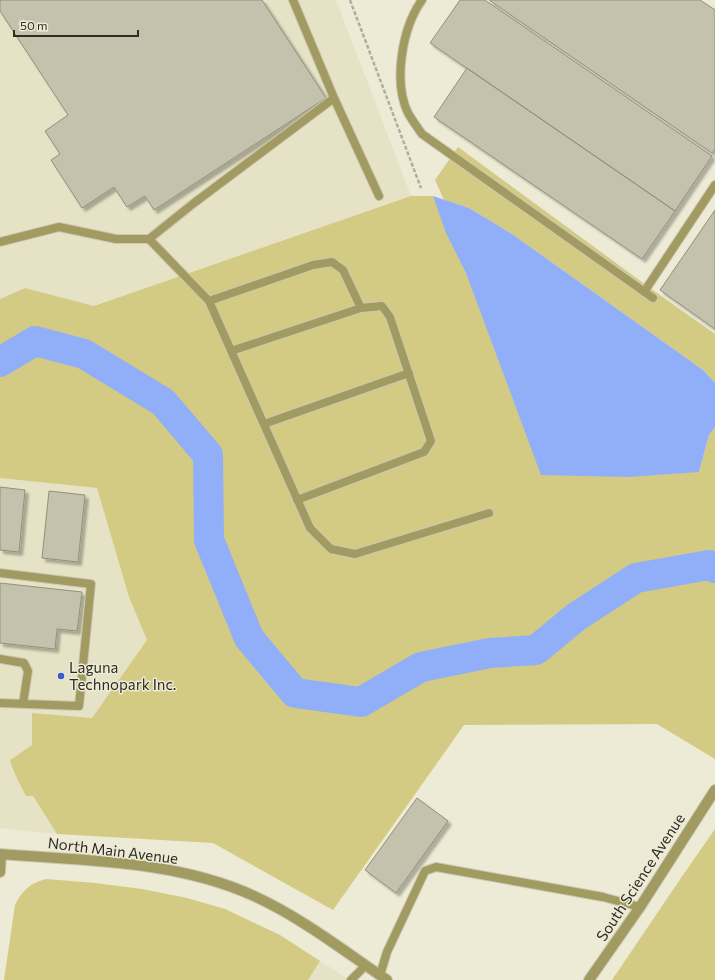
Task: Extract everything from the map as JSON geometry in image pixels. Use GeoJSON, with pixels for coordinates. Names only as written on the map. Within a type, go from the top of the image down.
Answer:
{"type":"FeatureCollection","features":[{"type":"Feature","properties":{"kind":"street","name":"South Science Avenue"},"geometry":{"type":"LineString","coordinates":[[589,980],[640,907],[715,790]]}},
{"type":"Feature","properties":{"kind":"street"},"geometry":{"type":"LineString","coordinates":[[0,872],[1,854]]}},
{"type":"Feature","properties":{"kind":"street","name":"North Main Avenue"},"geometry":{"type":"LineString","coordinates":[[1,854],[142,866],[190,875],[231,886],[253,895],[295,918],[384,978]]}},
{"type":"Feature","properties":{"kind":"lane"},"geometry":{"type":"LineString","coordinates":[[293,0],[334,98],[379,196]]}},
{"type":"Feature","properties":{"kind":"lane"},"geometry":{"type":"LineString","coordinates":[[422,0],[416,8],[406,34],[401,65],[401,89],[408,113],[422,134],[653,298]]}},
{"type":"Feature","properties":{"kind":"lane"},"geometry":{"type":"LineString","coordinates":[[0,242],[58,227],[116,239],[149,239],[200,198],[334,98]]}},
{"type":"Feature","properties":{"kind":"lane"},"geometry":{"type":"LineString","coordinates":[[644,292],[715,185]]}},
{"type":"Feature","properties":{"kind":"lane"},"geometry":{"type":"LineString","coordinates":[[149,239],[209,302],[310,528],[331,549],[355,554],[489,513]]}},
{"type":"Feature","properties":{"kind":"lane"},"geometry":{"type":"LineString","coordinates":[[209,302],[313,265],[332,262],[343,270],[361,308]]}},
{"type":"Feature","properties":{"kind":"lane"},"geometry":{"type":"LineString","coordinates":[[231,351],[361,308],[382,306],[390,317],[431,441],[424,452],[298,500]]}},
{"type":"Feature","properties":{"kind":"lane"},"geometry":{"type":"LineString","coordinates":[[264,424],[409,374]]}},
{"type":"Feature","properties":{"kind":"lane"},"geometry":{"type":"LineString","coordinates":[[0,573],[91,584],[79,706],[0,703]]}},
{"type":"Feature","properties":{"kind":"lane"},"geometry":{"type":"LineString","coordinates":[[0,659],[24,663],[28,670],[23,704]]}},
{"type":"Feature","properties":{"kind":"lane"},"geometry":{"type":"LineString","coordinates":[[384,978],[387,952],[426,871],[436,867],[603,897],[640,907]]}},
{"type":"Feature","properties":{"kind":"lane"},"geometry":{"type":"LineString","coordinates":[[351,980],[366,965]]}},
{"type":"Feature","properties":{"kind":"path"},"geometry":{"type":"LineString","coordinates":[[350,0],[421,188]]}},
{"type":"Feature","properties":{"kind":"shaded area"},"geometry":{"type":"Polygon","coordinates":[[[0,0],[336,0],[411,196],[94,306],[25,288],[0,299],[0,0]]]}},
{"type":"Feature","properties":{"kind":"shaded area"},"geometry":{"type":"Polygon","coordinates":[[[458,147],[715,334],[715,383],[703,370],[512,234],[469,208],[444,200],[435,180],[458,147]]]}},
{"type":"Feature","properties":{"kind":"shaded area"},"geometry":{"type":"Polygon","coordinates":[[[411,196],[433,196],[466,273],[699,472],[709,435],[715,427],[715,759],[657,724],[464,725],[333,910],[213,843],[57,834],[33,796],[26,796],[10,760],[32,745],[32,713],[92,718],[147,640],[129,597],[97,488],[0,478],[0,299],[25,288],[94,306],[411,196]]]}},
{"type":"Feature","properties":{"kind":"shaded area","name":"Laguna Technopark Inc."},"geometry":{"type":"Polygon","coordinates":[[[0,478],[97,488],[129,597],[147,640],[92,718],[32,713],[32,745],[10,759],[13,772],[26,796],[33,796],[57,834],[0,828],[0,478]]]}},
{"type":"Feature","properties":{"kind":"shaded area"},"geometry":{"type":"Polygon","coordinates":[[[715,829],[715,980],[612,980],[683,875],[715,829]]]}},
{"type":"Feature","properties":{"kind":"shaded area"},"geometry":{"type":"Polygon","coordinates":[[[46,879],[142,889],[187,898],[225,909],[280,935],[320,961],[308,980],[4,980],[15,905],[27,888],[46,879]]]}},
{"type":"Feature","properties":{"kind":"shaded area"},"geometry":{"type":"Polygon","coordinates":[[[320,961],[350,980],[308,980],[320,961]]]}},
{"type":"Feature","properties":{"kind":"water"},"geometry":{"type":"Polygon","coordinates":[[[433,196],[469,208],[512,234],[703,370],[715,383],[715,427],[709,435],[699,472],[628,477],[541,475],[466,273],[446,233],[433,196]]]}},
{"type":"Feature","properties":{"kind":"building"},"geometry":{"type":"Polygon","coordinates":[[[0,0],[262,0],[326,98],[154,210],[145,196],[127,207],[114,187],[82,208],[51,160],[60,154],[45,131],[68,115],[0,11],[0,0]]]}},
{"type":"Feature","properties":{"kind":"building"},"geometry":{"type":"Polygon","coordinates":[[[460,0],[485,0],[712,156],[675,211],[430,43],[460,0]]]}},
{"type":"Feature","properties":{"kind":"building"},"geometry":{"type":"Polygon","coordinates":[[[489,0],[700,0],[715,10],[715,149],[712,153],[489,0]]]}},
{"type":"Feature","properties":{"kind":"building"},"geometry":{"type":"Polygon","coordinates":[[[467,68],[675,211],[642,259],[434,117],[467,68]]]}},
{"type":"Feature","properties":{"kind":"building"},"geometry":{"type":"Polygon","coordinates":[[[715,210],[715,329],[660,290],[715,210]]]}},
{"type":"Feature","properties":{"kind":"building"},"geometry":{"type":"Polygon","coordinates":[[[0,487],[25,490],[19,552],[0,550],[0,487]]]}},
{"type":"Feature","properties":{"kind":"building"},"geometry":{"type":"Polygon","coordinates":[[[49,491],[85,495],[78,562],[42,558],[49,491]]]}},
{"type":"Feature","properties":{"kind":"building"},"geometry":{"type":"Polygon","coordinates":[[[0,583],[82,592],[77,631],[57,629],[55,649],[0,643],[0,583]]]}},
{"type":"Feature","properties":{"kind":"building"},"geometry":{"type":"Polygon","coordinates":[[[417,798],[448,821],[396,893],[365,870],[417,798]]]}},
{"type":"Feature","properties":{"kind":"waterway"},"geometry":{"type":"LineString","coordinates":[[0,362],[35,341],[84,354],[163,402],[208,455],[209,540],[249,638],[295,693],[361,702],[421,667],[490,653],[536,650],[576,617],[636,578],[709,565],[715,568]]}},
{"type":"Feature","properties":{"kind":"place","name":"Laguna Technopark Inc."},"geometry":{"type":"Point","coordinates":[61,676]}}]}
